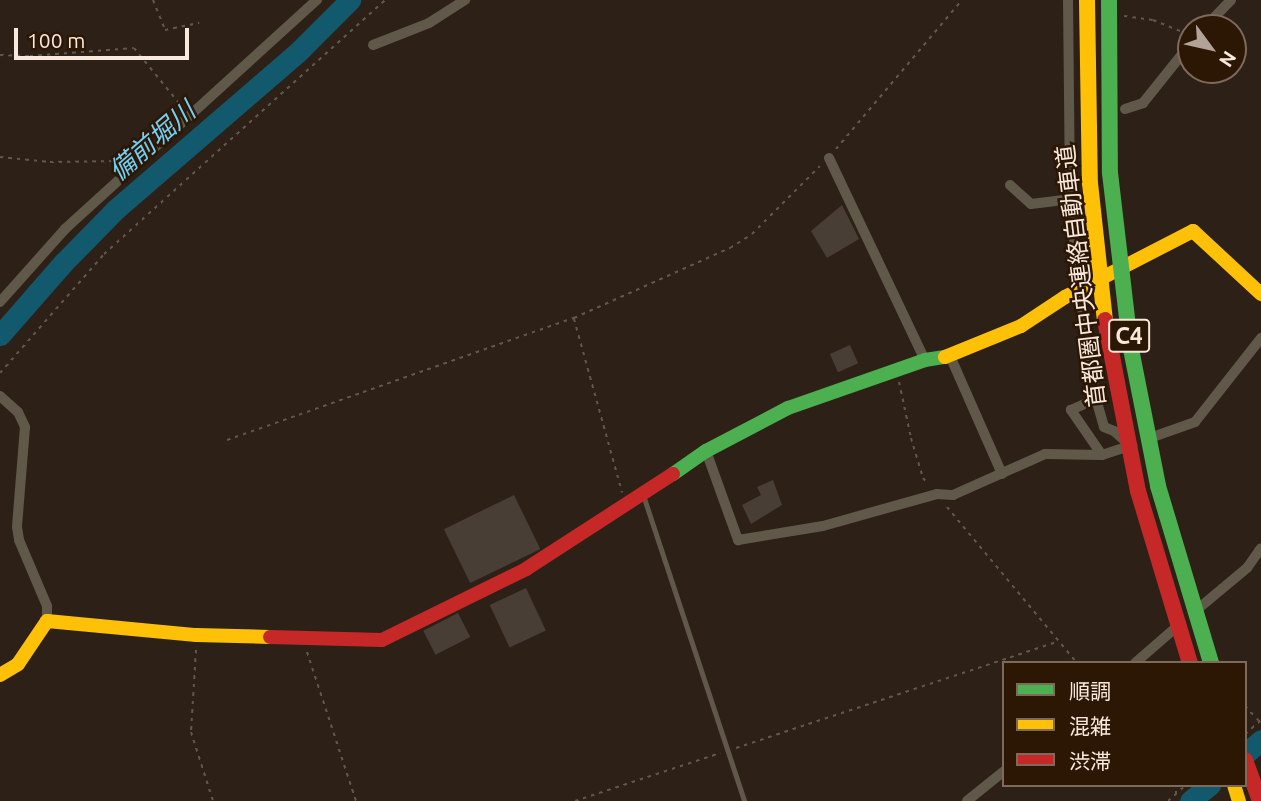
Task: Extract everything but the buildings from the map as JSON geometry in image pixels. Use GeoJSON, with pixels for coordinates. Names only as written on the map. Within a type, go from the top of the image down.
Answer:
{"type":"FeatureCollection","features":[{"type":"Feature","properties":{"kind":"main road","name":"首都圏中央連絡自動車道"},"geometry":{"type":"LineString","coordinates":[[1087,0],[1086,88],[1090,183],[1108,347],[1138,491],[1189,661]]}},
{"type":"Feature","properties":{"kind":"main road","name":"首都圏中央連絡自動車道"},"geometry":{"type":"LineString","coordinates":[[1112,8],[1110,173],[1130,344],[1158,486],[1210,661]]}},
{"type":"Feature","properties":{"kind":"main road"},"geometry":{"type":"LineString","coordinates":[[0,676],[18,664],[47,621],[196,635],[382,640],[526,569],[626,507],[706,451],[788,408],[925,360],[950,356],[1021,326],[1079,290],[1193,231],[1261,294]]}},
{"type":"Feature","properties":{"kind":"main road"},"geometry":{"type":"LineString","coordinates":[[1247,765],[1260,801]]}},
{"type":"Feature","properties":{"kind":"street"},"geometry":{"type":"LineString","coordinates":[[0,302],[65,229],[317,0]]}},
{"type":"Feature","properties":{"kind":"street"},"geometry":{"type":"LineString","coordinates":[[373,45],[429,23],[465,0]]}},
{"type":"Feature","properties":{"kind":"street"},"geometry":{"type":"LineString","coordinates":[[1068,0],[1070,195],[1079,290],[1096,399],[1104,427],[1114,431],[1130,445]]}},
{"type":"Feature","properties":{"kind":"street"},"geometry":{"type":"LineString","coordinates":[[1218,14],[1231,0]]}},
{"type":"Feature","properties":{"kind":"street"},"geometry":{"type":"LineString","coordinates":[[1125,109],[1143,103],[1177,60]]}},
{"type":"Feature","properties":{"kind":"street"},"geometry":{"type":"LineString","coordinates":[[1010,184],[1031,204],[1070,195],[1091,177],[1115,141],[1125,140]]}},
{"type":"Feature","properties":{"kind":"street"},"geometry":{"type":"LineString","coordinates":[[829,158],[925,360]]}},
{"type":"Feature","properties":{"kind":"street"},"geometry":{"type":"LineString","coordinates":[[706,451],[738,540],[823,526],[937,494],[953,495],[1045,454],[1102,455],[1195,422],[1261,338]]}},
{"type":"Feature","properties":{"kind":"street"},"geometry":{"type":"LineString","coordinates":[[950,356],[1002,474]]}},
{"type":"Feature","properties":{"kind":"street"},"geometry":{"type":"LineString","coordinates":[[0,396],[18,412],[25,427],[19,540],[47,606],[47,621]]}},
{"type":"Feature","properties":{"kind":"street"},"geometry":{"type":"LineString","coordinates":[[1096,399],[1071,410],[1102,455]]}},
{"type":"Feature","properties":{"kind":"street"},"geometry":{"type":"LineString","coordinates":[[1137,661],[1247,568],[1261,548]]}},
{"type":"Feature","properties":{"kind":"street"},"geometry":{"type":"LineString","coordinates":[[967,801],[1002,773]]}},
{"type":"Feature","properties":{"kind":"lane"},"geometry":{"type":"LineString","coordinates":[[643,495],[744,801]]}},
{"type":"Feature","properties":{"kind":"path"},"geometry":{"type":"LineString","coordinates":[[153,0],[165,30],[199,23]]}},
{"type":"Feature","properties":{"kind":"path"},"geometry":{"type":"LineString","coordinates":[[0,373],[104,254],[384,0]]}},
{"type":"Feature","properties":{"kind":"path"},"geometry":{"type":"LineString","coordinates":[[227,440],[574,318],[730,248],[752,234],[829,158],[962,0]]}},
{"type":"Feature","properties":{"kind":"path"},"geometry":{"type":"LineString","coordinates":[[1112,8],[1177,29]]}},
{"type":"Feature","properties":{"kind":"path"},"geometry":{"type":"LineString","coordinates":[[0,55],[59,55],[134,48],[184,108],[182,120]]}},
{"type":"Feature","properties":{"kind":"path"},"geometry":{"type":"LineString","coordinates":[[0,157],[50,162],[124,160]]}},
{"type":"Feature","properties":{"kind":"path"},"geometry":{"type":"LineString","coordinates":[[574,318],[626,507]]}},
{"type":"Feature","properties":{"kind":"path"},"geometry":{"type":"LineString","coordinates":[[896,371],[923,478],[1075,661]]}},
{"type":"Feature","properties":{"kind":"path"},"geometry":{"type":"LineString","coordinates":[[196,635],[191,732],[213,801]]}},
{"type":"Feature","properties":{"kind":"path"},"geometry":{"type":"LineString","coordinates":[[302,636],[356,801]]}},
{"type":"Feature","properties":{"kind":"path"},"geometry":{"type":"LineString","coordinates":[[575,801],[1059,642]]}},
{"type":"Feature","properties":{"kind":"path"},"geometry":{"type":"LineString","coordinates":[[1247,708],[1260,721]]}},
{"type":"Feature","properties":{"kind":"path"},"geometry":{"type":"LineString","coordinates":[[1175,794],[1176,787]]}},
{"type":"Feature","properties":{"kind":"path"},"geometry":{"type":"LineString","coordinates":[[1168,801],[1184,787]]}},
{"type":"Feature","properties":{"kind":"waterway","name":"備前堀川"},"geometry":{"type":"LineString","coordinates":[[0,335],[64,262],[116,209],[298,52],[350,0]]}},
{"type":"Feature","properties":{"kind":"waterway"},"geometry":{"type":"LineString","coordinates":[[1247,752],[1261,740]]}},
{"type":"Feature","properties":{"kind":"waterway"},"geometry":{"type":"LineString","coordinates":[[1190,801],[1208,787]]}},
{"type":"Feature","properties":{"kind":"traffic: fast"},"geometry":{"type":"LineString","coordinates":[[1109,0],[1110,173],[1130,344],[1158,486],[1210,661]]}},
{"type":"Feature","properties":{"kind":"traffic: fast"},"geometry":{"type":"LineString","coordinates":[[673,474],[706,451],[788,408],[925,360],[945,357]]}},
{"type":"Feature","properties":{"kind":"traffic: slow"},"geometry":{"type":"LineString","coordinates":[[1087,0],[1090,183],[1105,320]]}},
{"type":"Feature","properties":{"kind":"traffic: slow"},"geometry":{"type":"LineString","coordinates":[[945,357],[1021,326],[1065,297],[1193,231],[1261,294]]}},
{"type":"Feature","properties":{"kind":"traffic: slow"},"geometry":{"type":"LineString","coordinates":[[0,675],[18,664],[47,621],[196,635],[270,637]]}},
{"type":"Feature","properties":{"kind":"traffic: slow"},"geometry":{"type":"LineString","coordinates":[[1235,787],[1239,801]]}},
{"type":"Feature","properties":{"kind":"traffic: jam"},"geometry":{"type":"LineString","coordinates":[[1105,320],[1138,491],[1189,661]]}},
{"type":"Feature","properties":{"kind":"traffic: jam"},"geometry":{"type":"LineString","coordinates":[[270,637],[382,640],[526,569],[673,474]]}},
{"type":"Feature","properties":{"kind":"traffic: jam"},"geometry":{"type":"LineString","coordinates":[[1247,765],[1260,801]]}}]}
